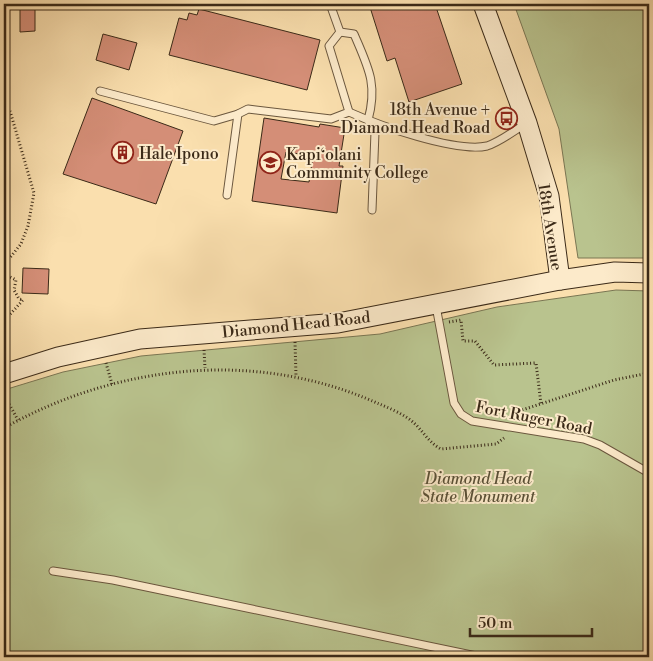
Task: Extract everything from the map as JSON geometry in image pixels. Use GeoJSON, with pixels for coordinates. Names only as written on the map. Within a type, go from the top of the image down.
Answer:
{"type":"FeatureCollection","features":[{"type":"Feature","properties":{"kind":"street","name":"18th Avenue"},"geometry":{"type":"LineString","coordinates":[[483,4],[527,123],[549,196],[560,280]]}},
{"type":"Feature","properties":{"kind":"street","name":"Diamond Head Road"},"geometry":{"type":"LineString","coordinates":[[4,374],[58,357],[140,338],[338,323],[560,280],[615,272],[649,272]]}},
{"type":"Feature","properties":{"kind":"lane"},"geometry":{"type":"LineString","coordinates":[[330,4],[340,32]]}},
{"type":"Feature","properties":{"kind":"lane"},"geometry":{"type":"LineString","coordinates":[[340,32],[329,46],[349,112]]}},
{"type":"Feature","properties":{"kind":"lane"},"geometry":{"type":"LineString","coordinates":[[340,32],[354,34],[372,78],[373,104],[368,120],[375,132],[372,210]]}},
{"type":"Feature","properties":{"kind":"lane"},"geometry":{"type":"LineString","coordinates":[[100,92],[214,121],[248,109],[331,119],[349,112],[368,120],[454,145],[474,148],[489,145],[527,123]]}},
{"type":"Feature","properties":{"kind":"lane"},"geometry":{"type":"LineString","coordinates":[[227,195],[238,114]]}},
{"type":"Feature","properties":{"kind":"lane","name":"Fort Ruger Road"},"geometry":{"type":"LineString","coordinates":[[436,303],[454,402],[457,409],[466,418],[472,421],[584,439],[608,449],[649,473]]}},
{"type":"Feature","properties":{"kind":"lane"},"geometry":{"type":"LineString","coordinates":[[53,571],[113,580],[481,657]]}},
{"type":"Feature","properties":{"kind":"path"},"geometry":{"type":"LineString","coordinates":[[4,265],[21,244],[28,226],[34,193],[10,111]]}},
{"type":"Feature","properties":{"kind":"path"},"geometry":{"type":"LineString","coordinates":[[4,274],[16,280],[14,290],[19,299],[23,300],[4,321]]}},
{"type":"Feature","properties":{"kind":"path"},"geometry":{"type":"LineString","coordinates":[[439,324],[461,320],[463,341],[475,341],[494,365],[536,363],[541,404]]}},
{"type":"Feature","properties":{"kind":"path"},"geometry":{"type":"LineString","coordinates":[[295,342],[296,376]]}},
{"type":"Feature","properties":{"kind":"path"},"geometry":{"type":"LineString","coordinates":[[204,355],[205,368]]}},
{"type":"Feature","properties":{"kind":"path"},"geometry":{"type":"LineString","coordinates":[[4,428],[71,397],[112,384],[157,374],[205,368],[266,371],[296,376],[351,392],[409,419],[441,449],[496,444],[504,436]]}},
{"type":"Feature","properties":{"kind":"path"},"geometry":{"type":"LineString","coordinates":[[109,371],[112,384]]}},
{"type":"Feature","properties":{"kind":"path"},"geometry":{"type":"LineString","coordinates":[[513,417],[519,410],[614,380],[649,373]]}},
{"type":"Feature","properties":{"kind":"path"},"geometry":{"type":"LineString","coordinates":[[4,395],[18,420]]}},
{"type":"Feature","properties":{"kind":"green space"},"geometry":{"type":"Polygon","coordinates":[[[514,4],[649,4],[649,258],[578,258],[559,129],[514,4]]]}},
{"type":"Feature","properties":{"kind":"green space","name":"Diamond Head State Monument"},"geometry":{"type":"Polygon","coordinates":[[[616,290],[649,291],[649,657],[4,657],[4,390],[63,372],[141,356],[380,334],[497,307],[616,290]]]}},
{"type":"Feature","properties":{"kind":"building"},"geometry":{"type":"Polygon","coordinates":[[[20,4],[35,4],[35,31],[20,32],[20,4]]]}},
{"type":"Feature","properties":{"kind":"building"},"geometry":{"type":"Polygon","coordinates":[[[369,4],[435,4],[462,84],[409,102],[395,58],[387,61],[369,4]]]}},
{"type":"Feature","properties":{"kind":"building"},"geometry":{"type":"Polygon","coordinates":[[[199,9],[320,40],[307,90],[169,55],[179,18],[187,20],[189,13],[197,15],[199,9]]]}},
{"type":"Feature","properties":{"kind":"building"},"geometry":{"type":"Polygon","coordinates":[[[103,34],[137,43],[129,70],[96,60],[103,34]]]}},
{"type":"Feature","properties":{"kind":"building","name":"Hale Ipono"},"geometry":{"type":"Polygon","coordinates":[[[92,98],[183,131],[156,204],[63,174],[92,98]]]}},
{"type":"Feature","properties":{"kind":"building"},"geometry":{"type":"Polygon","coordinates":[[[264,118],[319,127],[320,124],[345,128],[339,166],[343,166],[337,213],[252,201],[264,118]],[[286,152],[281,179],[309,182],[313,156],[286,152]]]}},
{"type":"Feature","properties":{"kind":"building"},"geometry":{"type":"Polygon","coordinates":[[[23,268],[49,269],[48,294],[22,293],[23,268]]]}},
{"type":"Feature","properties":{"kind":"place","name":"18th Avenue + Diamond Head Road"},"geometry":{"type":"Point","coordinates":[506,118]}},
{"type":"Feature","properties":{"kind":"place","name":"Hale Ipono"},"geometry":{"type":"Point","coordinates":[123,153]}},
{"type":"Feature","properties":{"kind":"place","name":"Kapi‘olani Community College"},"geometry":{"type":"Point","coordinates":[270,163]}}]}
